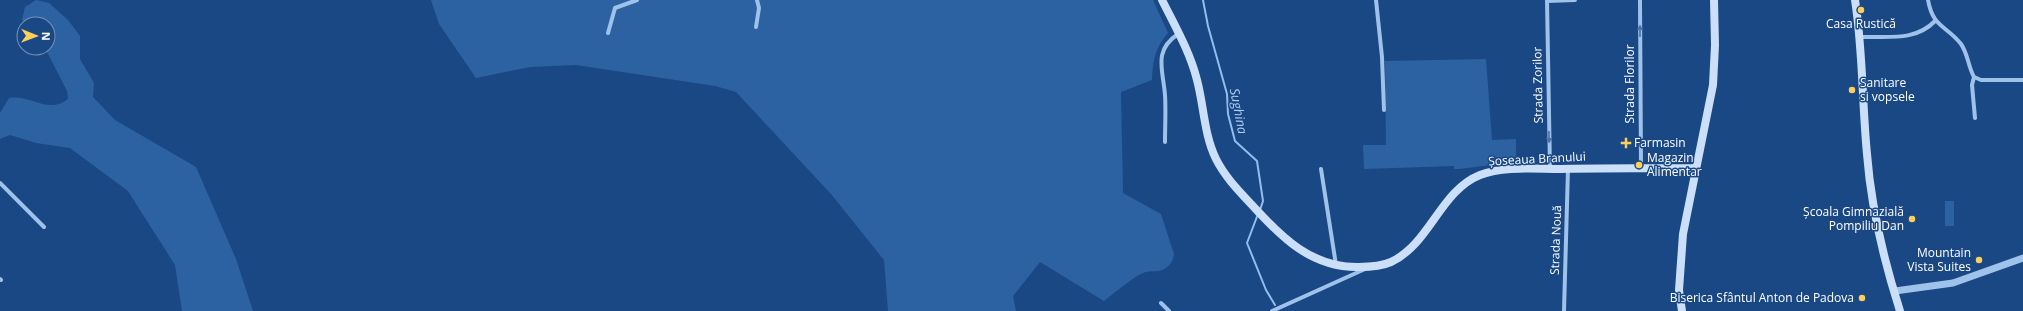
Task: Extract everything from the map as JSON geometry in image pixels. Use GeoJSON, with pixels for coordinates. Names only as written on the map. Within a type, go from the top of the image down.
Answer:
{"type":"FeatureCollection","features":[{"type":"Feature","properties":{"kind":"main road","name":"Șoseaua Branului"},"geometry":{"type":"LineString","coordinates":[[1162,0],[1192,62],[1208,136],[1215,157],[1229,178],[1282,237],[1306,254],[1321,261],[1336,265],[1368,267],[1390,263],[1406,252],[1451,198],[1473,178],[1480,175],[1498,171],[1550,169],[1696,168]]}},
{"type":"Feature","properties":{"kind":"main road"},"geometry":{"type":"LineString","coordinates":[[1682,311],[1679,290],[1683,234],[1713,85],[1715,45],[1714,0]]}},
{"type":"Feature","properties":{"kind":"main road"},"geometry":{"type":"LineString","coordinates":[[1855,0],[1860,37],[1869,175],[1876,216],[1900,311]]}},
{"type":"Feature","properties":{"kind":"street"},"geometry":{"type":"LineString","coordinates":[[608,33],[615,8],[638,0]]}},
{"type":"Feature","properties":{"kind":"street"},"geometry":{"type":"LineString","coordinates":[[756,27],[758,8],[757,0]]}},
{"type":"Feature","properties":{"kind":"street"},"geometry":{"type":"LineString","coordinates":[[1376,0],[1382,57],[1384,110]]}},
{"type":"Feature","properties":{"kind":"street","name":"Strada Zorilor"},"geometry":{"type":"LineString","coordinates":[[1550,169],[1547,0],[1575,0]]}},
{"type":"Feature","properties":{"kind":"street","name":"Strada Florilor"},"geometry":{"type":"LineString","coordinates":[[1640,0],[1641,168]]}},
{"type":"Feature","properties":{"kind":"street"},"geometry":{"type":"LineString","coordinates":[[1928,0],[1931,13],[1935,21],[1962,45],[1974,77],[1972,84],[1975,118]]}},
{"type":"Feature","properties":{"kind":"street"},"geometry":{"type":"LineString","coordinates":[[1860,37],[1900,37],[1916,34],[1928,28],[1935,21]]}},
{"type":"Feature","properties":{"kind":"street"},"geometry":{"type":"LineString","coordinates":[[1164,142],[1165,97],[1161,57],[1167,43],[1178,34]]}},
{"type":"Feature","properties":{"kind":"street"},"geometry":{"type":"LineString","coordinates":[[1974,77],[1981,80],[2023,80]]}},
{"type":"Feature","properties":{"kind":"street"},"geometry":{"type":"LineString","coordinates":[[1322,169],[1336,265]]}},
{"type":"Feature","properties":{"kind":"street","name":"Strada Nouă"},"geometry":{"type":"LineString","coordinates":[[1564,311],[1568,169]]}},
{"type":"Feature","properties":{"kind":"street"},"geometry":{"type":"LineString","coordinates":[[0,184],[44,227]]}},
{"type":"Feature","properties":{"kind":"street"},"geometry":{"type":"LineString","coordinates":[[1894,291],[1953,283],[2023,258]]}},
{"type":"Feature","properties":{"kind":"street","name":"Șoseaua Branului"},"geometry":{"type":"LineString","coordinates":[[1273,311],[1368,267]]}},
{"type":"Feature","properties":{"kind":"street"},"geometry":{"type":"LineString","coordinates":[[1161,303],[1168,311]]}},
{"type":"Feature","properties":{"kind":"shaded area"},"geometry":{"type":"Polygon","coordinates":[[[36,0],[49,3],[68,20],[80,36],[80,59],[94,83],[93,97],[115,120],[196,167],[236,259],[253,311],[182,311],[175,265],[128,191],[70,148],[36,143],[10,135],[0,139],[0,113],[9,98],[25,99],[46,105],[61,103],[68,99],[67,91],[49,56],[56,56],[56,16],[23,16],[25,7],[36,0]]]}},
{"type":"Feature","properties":{"kind":"shaded area"},"geometry":{"type":"Polygon","coordinates":[[[431,0],[1153,0],[1168,33],[1157,49],[1153,66],[1152,80],[1121,92],[1123,193],[1161,214],[1174,254],[1173,259],[1170,265],[1166,268],[1159,271],[1148,271],[1142,273],[1104,301],[1040,262],[1013,296],[1016,311],[888,311],[884,260],[831,194],[736,92],[715,86],[576,65],[530,67],[476,78],[439,24],[431,0]]]}},
{"type":"Feature","properties":{"kind":"shaded area"},"geometry":{"type":"Polygon","coordinates":[[[1486,59],[1492,140],[1516,139],[1516,164],[1459,169],[1454,169],[1454,166],[1364,169],[1363,145],[1386,145],[1385,61],[1486,59]]]}},
{"type":"Feature","properties":{"kind":"shaded area"},"geometry":{"type":"Polygon","coordinates":[[[1945,201],[1954,201],[1954,226],[1945,226],[1945,201]]]}},
{"type":"Feature","properties":{"kind":"waterway","name":"Sughina"},"geometry":{"type":"LineString","coordinates":[[1203,0],[1208,26],[1227,94],[1228,114],[1235,141],[1257,161],[1263,201],[1260,210]]}},
{"type":"Feature","properties":{"kind":"waterway","name":"Sughina"},"geometry":{"type":"LineString","coordinates":[[1258,214],[1247,243],[1266,290],[1275,305]]}},
{"type":"Feature","properties":{"kind":"place","name":"Casa Rustică"},"geometry":{"type":"Point","coordinates":[1861,10]}},
{"type":"Feature","properties":{"kind":"place","name":"Sanitare si vopsele"},"geometry":{"type":"Point","coordinates":[1852,90]}},
{"type":"Feature","properties":{"kind":"place","name":"Farmasin"},"geometry":{"type":"Point","coordinates":[1626,143]}},
{"type":"Feature","properties":{"kind":"place","name":"Magazin Alimentar"},"geometry":{"type":"Point","coordinates":[1639,165]}},
{"type":"Feature","properties":{"kind":"place","name":"Școala Gimnazială Pompiliu Dan"},"geometry":{"type":"Point","coordinates":[1912,219]}},
{"type":"Feature","properties":{"kind":"place","name":"Mountain Vista Suites"},"geometry":{"type":"Point","coordinates":[1979,260]}},
{"type":"Feature","properties":{"kind":"place","name":"Biserica Sfântul Anton de Padova"},"geometry":{"type":"Point","coordinates":[1862,298]}}]}
